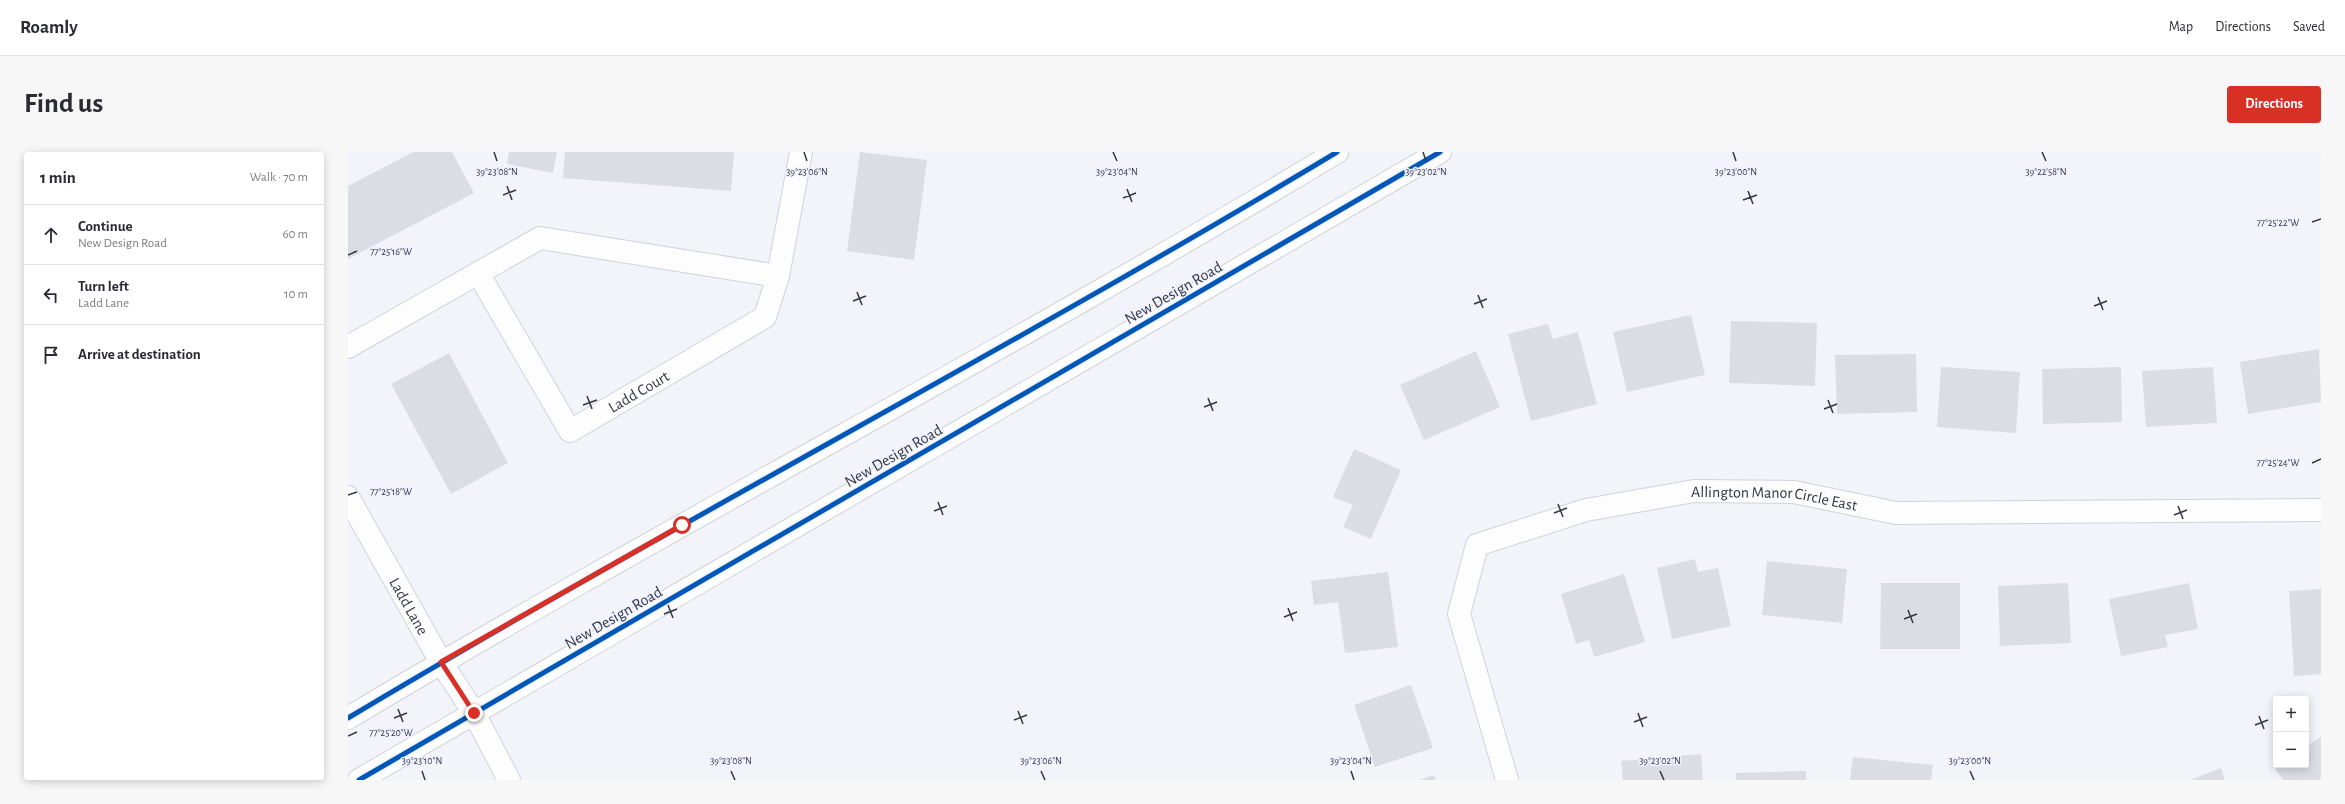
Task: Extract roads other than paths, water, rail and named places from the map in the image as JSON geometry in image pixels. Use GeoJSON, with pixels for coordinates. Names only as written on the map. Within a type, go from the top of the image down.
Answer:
{"type":"FeatureCollection","features":[{"type":"Feature","properties":{"kind":"street","name":"Ladd Court"},"geometry":{"type":"LineString","coordinates":[[478,272],[570,431],[765,317],[778,276],[801,152]]}},
{"type":"Feature","properties":{"kind":"street"},"geometry":{"type":"LineString","coordinates":[[348,718],[441,662],[1224,220],[1337,152]]}},
{"type":"Feature","properties":{"kind":"street","name":"New Design Road"},"geometry":{"type":"LineString","coordinates":[[359,780],[1440,152]]}},
{"type":"Feature","properties":{"kind":"street"},"geometry":{"type":"LineString","coordinates":[[348,347],[540,238],[778,276]]}},
{"type":"Feature","properties":{"kind":"street","name":"Allington Manor Circle East"},"geometry":{"type":"LineString","coordinates":[[1507,780],[1459,614],[1477,545],[1586,510],[1694,491],[1794,492],[1896,513],[2321,510]]}},
{"type":"Feature","properties":{"kind":"street","name":"Ladd Lane"},"geometry":{"type":"LineString","coordinates":[[348,497],[441,662],[474,713],[510,780]]}}]}
